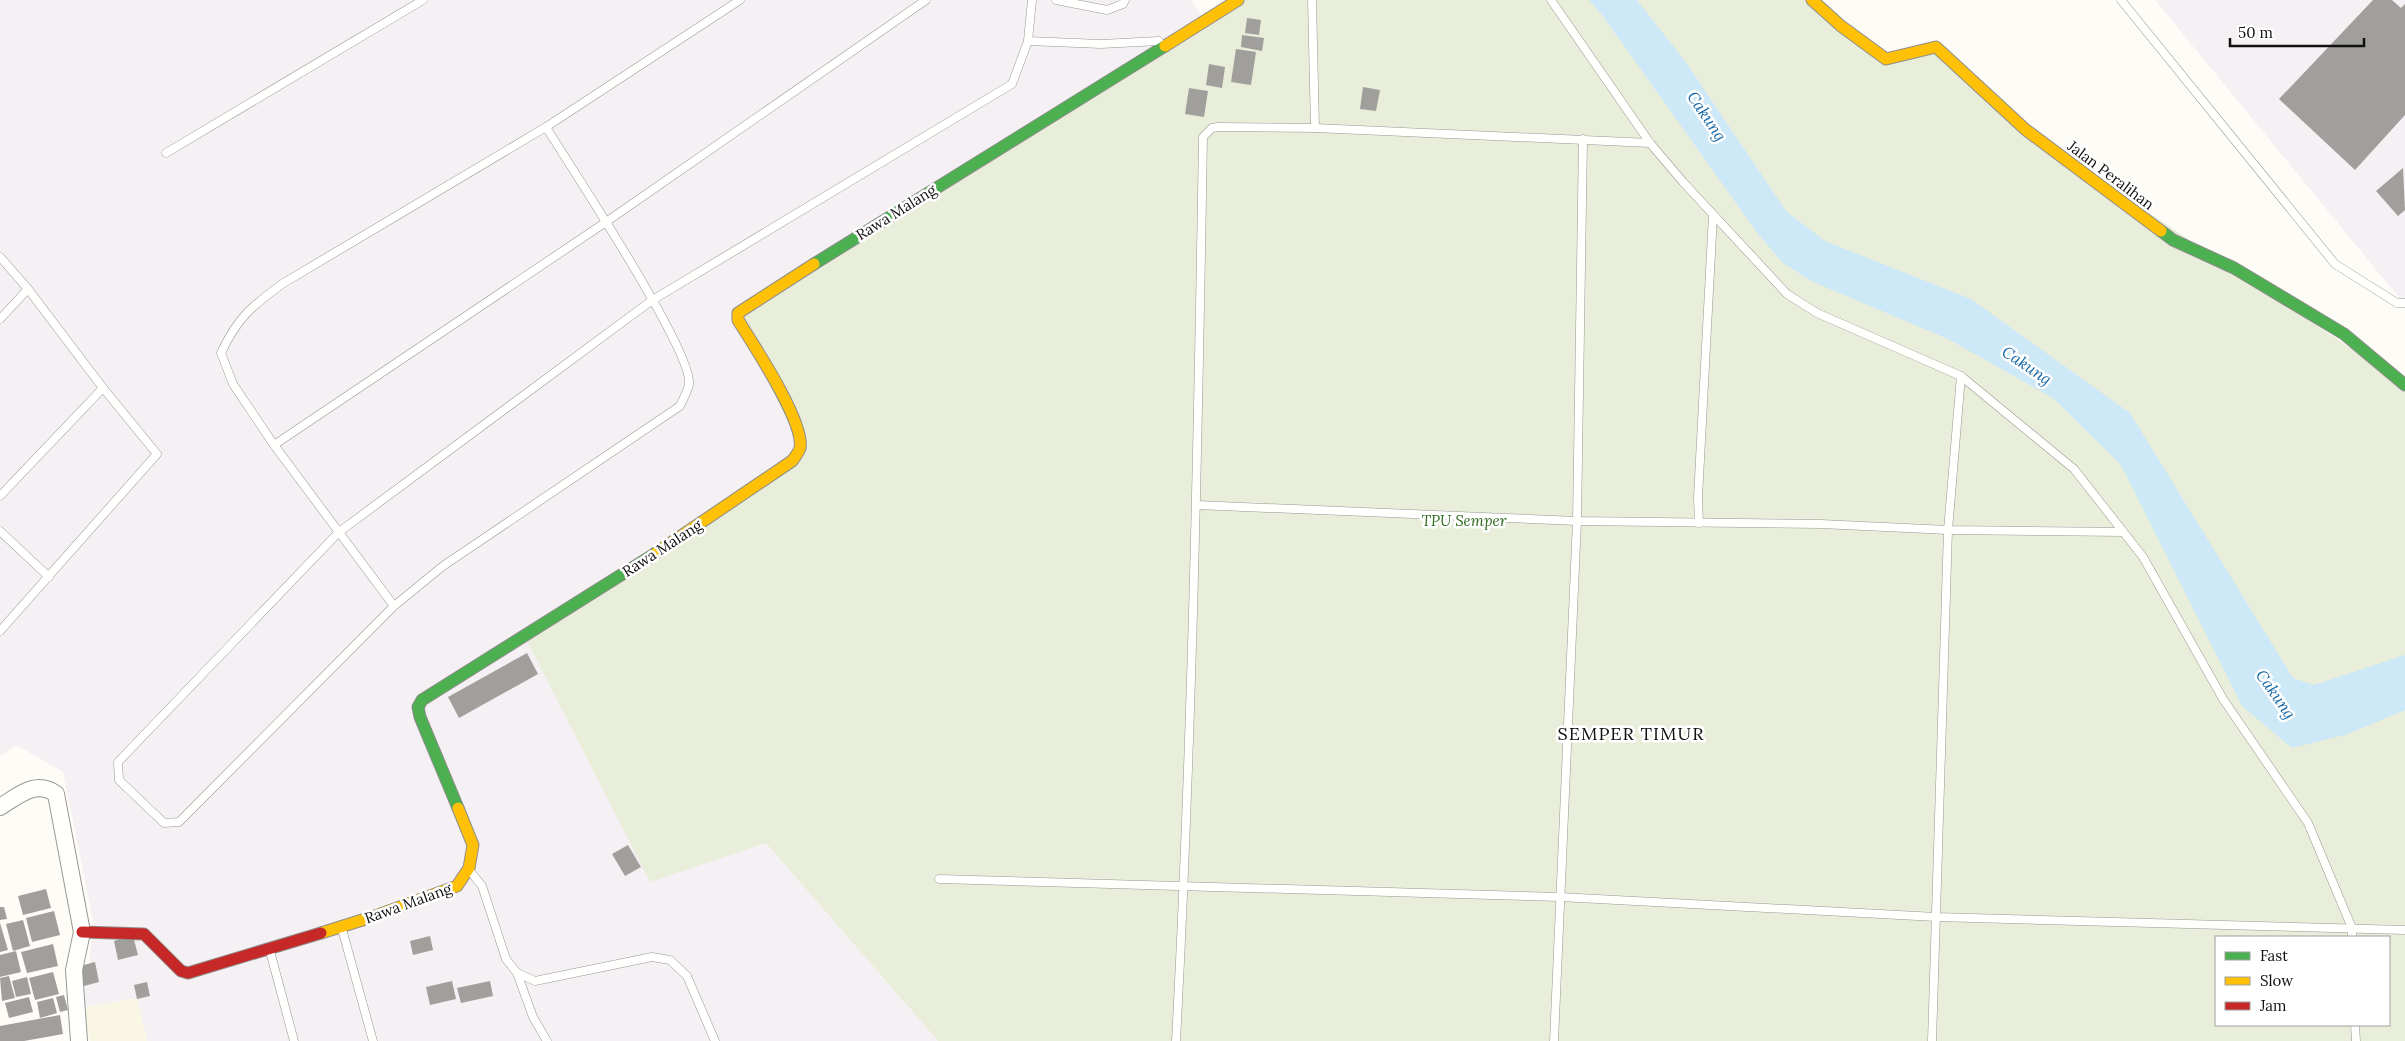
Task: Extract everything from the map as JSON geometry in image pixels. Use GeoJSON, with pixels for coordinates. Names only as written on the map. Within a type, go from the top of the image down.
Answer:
{"type":"FeatureCollection","features":[{"type":"Feature","properties":{"kind":"street","name":"Rawa Malang"},"geometry":{"type":"LineString","coordinates":[[82,932],[144,934],[182,970],[188,973],[269,947],[342,927],[457,886],[465,879],[469,870],[473,859],[473,845],[420,717],[417,709],[419,703],[424,697],[664,548],[792,461],[800,447],[799,436],[789,409],[738,320],[738,313],[780,284],[1176,40],[1222,4],[1238,0]]}},
{"type":"Feature","properties":{"kind":"street","name":"Jalan Peralihan"},"geometry":{"type":"LineString","coordinates":[[1812,0],[1842,26],[1886,59],[1936,47],[2026,130],[2174,240],[2234,268],[2344,334],[2405,385]]}},
{"type":"Feature","properties":{"kind":"street"},"geometry":{"type":"LineString","coordinates":[[0,807],[29,789],[40,786],[48,788],[56,794],[82,932],[74,970],[79,1041]]}},
{"type":"Feature","properties":{"kind":"lane"},"geometry":{"type":"LineString","coordinates":[[166,153],[424,0]]}},
{"type":"Feature","properties":{"kind":"lane"},"geometry":{"type":"LineString","coordinates":[[394,606],[274,445],[233,384],[221,353],[233,328],[254,305],[282,284],[546,127],[740,0]]}},
{"type":"Feature","properties":{"kind":"lane"},"geometry":{"type":"LineString","coordinates":[[274,445],[606,222],[926,0]]}},
{"type":"Feature","properties":{"kind":"lane"},"geometry":{"type":"LineString","coordinates":[[546,127],[606,222],[651,301],[683,360],[689,384],[680,406],[443,566],[394,606],[179,822],[164,823],[119,780],[118,762],[339,532],[651,301],[1012,84],[1028,41],[1032,0]]}},
{"type":"Feature","properties":{"kind":"lane"},"geometry":{"type":"LineString","coordinates":[[1056,0],[1107,10],[1123,4],[1125,0]]}},
{"type":"Feature","properties":{"kind":"lane"},"geometry":{"type":"LineString","coordinates":[[1312,0],[1315,128]]}},
{"type":"Feature","properties":{"kind":"lane"},"geometry":{"type":"LineString","coordinates":[[1551,0],[1650,143],[1713,215],[1787,294],[1817,313],[1961,376],[2074,469],[2143,557],[2223,699],[2308,823],[2352,928],[2352,936]]}},
{"type":"Feature","properties":{"kind":"lane"},"geometry":{"type":"LineString","coordinates":[[2121,0],[2335,264],[2398,303],[2405,303]]}},
{"type":"Feature","properties":{"kind":"lane"},"geometry":{"type":"LineString","coordinates":[[1028,41],[1101,44],[1176,40]]}},
{"type":"Feature","properties":{"kind":"lane"},"geometry":{"type":"LineString","coordinates":[[1176,1041],[1184,887],[1197,505],[1204,137],[1212,128],[1218,127],[1315,128],[1650,143]]}},
{"type":"Feature","properties":{"kind":"lane"},"geometry":{"type":"LineString","coordinates":[[1554,1041],[1577,521],[1583,139]]}},
{"type":"Feature","properties":{"kind":"lane"},"geometry":{"type":"LineString","coordinates":[[1699,523],[1698,497],[1713,215]]}},
{"type":"Feature","properties":{"kind":"lane"},"geometry":{"type":"LineString","coordinates":[[0,258],[28,288],[103,388],[156,450],[156,455],[0,632]]}},
{"type":"Feature","properties":{"kind":"lane"},"geometry":{"type":"LineString","coordinates":[[0,319],[28,288]]}},
{"type":"Feature","properties":{"kind":"lane"},"geometry":{"type":"LineString","coordinates":[[1932,1041],[1948,530],[1961,376]]}},
{"type":"Feature","properties":{"kind":"lane"},"geometry":{"type":"LineString","coordinates":[[0,496],[103,388]]}},
{"type":"Feature","properties":{"kind":"lane"},"geometry":{"type":"LineString","coordinates":[[1197,505],[1577,521],[1821,524],[1948,530],[2123,532]]}},
{"type":"Feature","properties":{"kind":"lane"},"geometry":{"type":"LineString","coordinates":[[0,531],[48,577]]}},
{"type":"Feature","properties":{"kind":"lane"},"geometry":{"type":"LineString","coordinates":[[469,870],[482,886],[506,959],[517,973],[532,1017],[547,1041]]}},
{"type":"Feature","properties":{"kind":"lane"},"geometry":{"type":"LineString","coordinates":[[939,879],[1560,897],[1936,917],[2405,930]]}},
{"type":"Feature","properties":{"kind":"lane"},"geometry":{"type":"LineString","coordinates":[[342,927],[373,1041]]}},
{"type":"Feature","properties":{"kind":"lane"},"geometry":{"type":"LineString","coordinates":[[269,947],[294,1041]]}},
{"type":"Feature","properties":{"kind":"lane"},"geometry":{"type":"LineString","coordinates":[[517,973],[535,981],[652,957],[670,960],[687,976],[714,1041]]}},
{"type":"Feature","properties":{"kind":"lane"},"geometry":{"type":"LineString","coordinates":[[2355,1026],[2356,1041]]}},
{"type":"Feature","properties":{"kind":"shaded area"},"geometry":{"type":"Polygon","coordinates":[[[0,0],[1190,0],[1206,21],[799,436],[650,881],[766,843],[938,1041],[147,1041],[137,998],[83,1008],[94,925],[63,772],[16,745],[0,756],[0,0]]]}},
{"type":"Feature","properties":{"kind":"shaded area"},"geometry":{"type":"Polygon","coordinates":[[[2155,0],[2405,0],[2405,305],[2155,0]]]}},
{"type":"Feature","properties":{"kind":"shaded area"},"geometry":{"type":"Polygon","coordinates":[[[137,998],[147,1041],[90,1041],[83,1008],[137,998]]]}},
{"type":"Feature","properties":{"kind":"green space","name":"TPU Semper"},"geometry":{"type":"Polygon","coordinates":[[[1236,0],[1812,0],[1886,59],[1936,47],[2026,130],[2405,385],[2405,1041],[938,1041],[766,843],[650,882],[524,635],[800,447],[738,320],[1236,0]]]}},
{"type":"Feature","properties":{"kind":"water","name":"Cakung"},"geometry":{"type":"Polygon","coordinates":[[[1589,0],[1637,0],[1685,61],[1786,211],[1825,241],[1971,299],[2130,413],[2293,678],[2314,685],[2405,655],[2405,710],[2348,734],[2292,748],[2242,706],[2121,465],[2053,398],[1948,339],[1811,281],[1783,263],[1758,234],[1602,15],[1589,0]]]}},
{"type":"Feature","properties":{"kind":"building"},"geometry":{"type":"Polygon","coordinates":[[[2373,0],[2392,0],[2401,8],[2405,4],[2405,115],[2355,170],[2279,99],[2373,0]]]}},
{"type":"Feature","properties":{"kind":"building"},"geometry":{"type":"Polygon","coordinates":[[[1247,18],[1261,20],[1259,35],[1245,33],[1247,18]]]}},
{"type":"Feature","properties":{"kind":"building"},"geometry":{"type":"Polygon","coordinates":[[[1242,35],[1264,38],[1262,51],[1241,47],[1242,35]]]}},
{"type":"Feature","properties":{"kind":"building"},"geometry":{"type":"Polygon","coordinates":[[[1236,49],[1256,52],[1251,85],[1231,82],[1236,49]]]}},
{"type":"Feature","properties":{"kind":"building"},"geometry":{"type":"Polygon","coordinates":[[[1209,64],[1225,67],[1222,88],[1206,85],[1209,64]]]}},
{"type":"Feature","properties":{"kind":"building"},"geometry":{"type":"Polygon","coordinates":[[[1363,87],[1380,90],[1376,111],[1360,109],[1363,87]]]}},
{"type":"Feature","properties":{"kind":"building"},"geometry":{"type":"Polygon","coordinates":[[[1189,88],[1208,91],[1204,117],[1185,114],[1189,88]]]}},
{"type":"Feature","properties":{"kind":"building"},"geometry":{"type":"Polygon","coordinates":[[[2403,168],[2405,210],[2398,216],[2376,191],[2403,168]]]}},
{"type":"Feature","properties":{"kind":"building"},"geometry":{"type":"Polygon","coordinates":[[[527,653],[538,674],[459,718],[448,697],[527,653]]]}},
{"type":"Feature","properties":{"kind":"building"},"geometry":{"type":"Polygon","coordinates":[[[628,845],[641,867],[625,876],[612,854],[628,845]]]}},
{"type":"Feature","properties":{"kind":"building"},"geometry":{"type":"Polygon","coordinates":[[[46,889],[51,908],[23,915],[18,896],[46,889]]]}},
{"type":"Feature","properties":{"kind":"building"},"geometry":{"type":"Polygon","coordinates":[[[0,907],[4,907],[7,919],[0,920],[0,907]]]}},
{"type":"Feature","properties":{"kind":"building"},"geometry":{"type":"Polygon","coordinates":[[[54,911],[60,935],[32,942],[26,918],[54,911]]]}},
{"type":"Feature","properties":{"kind":"building"},"geometry":{"type":"Polygon","coordinates":[[[23,920],[30,946],[13,951],[6,924],[23,920]]]}},
{"type":"Feature","properties":{"kind":"building"},"geometry":{"type":"Polygon","coordinates":[[[0,923],[8,950],[0,952],[0,923]]]}},
{"type":"Feature","properties":{"kind":"building"},"geometry":{"type":"Polygon","coordinates":[[[133,936],[138,955],[118,960],[114,941],[133,936]]]}},
{"type":"Feature","properties":{"kind":"building"},"geometry":{"type":"Polygon","coordinates":[[[430,936],[433,950],[413,955],[410,941],[430,936]]]}},
{"type":"Feature","properties":{"kind":"building"},"geometry":{"type":"Polygon","coordinates":[[[53,944],[58,966],[27,973],[21,952],[53,944]]]}},
{"type":"Feature","properties":{"kind":"building"},"geometry":{"type":"Polygon","coordinates":[[[16,951],[21,972],[0,977],[0,955],[16,951]]]}},
{"type":"Feature","properties":{"kind":"building"},"geometry":{"type":"Polygon","coordinates":[[[95,962],[99,982],[84,986],[80,966],[95,962]]]}},
{"type":"Feature","properties":{"kind":"building"},"geometry":{"type":"Polygon","coordinates":[[[53,972],[59,994],[35,1000],[29,978],[53,972]]]}},
{"type":"Feature","properties":{"kind":"building"},"geometry":{"type":"Polygon","coordinates":[[[9,976],[15,998],[2,1001],[0,978],[9,976]]]}},
{"type":"Feature","properties":{"kind":"building"},"geometry":{"type":"Polygon","coordinates":[[[27,977],[31,994],[16,997],[12,981],[27,977]]]}},
{"type":"Feature","properties":{"kind":"building"},"geometry":{"type":"Polygon","coordinates":[[[452,981],[456,999],[430,1005],[426,987],[452,981]]]}},
{"type":"Feature","properties":{"kind":"building"},"geometry":{"type":"Polygon","coordinates":[[[490,981],[493,996],[461,1003],[457,988],[490,981]]]}},
{"type":"Feature","properties":{"kind":"building"},"geometry":{"type":"Polygon","coordinates":[[[147,982],[150,996],[137,999],[134,985],[147,982]]]}},
{"type":"Feature","properties":{"kind":"building"},"geometry":{"type":"Polygon","coordinates":[[[64,995],[68,1010],[60,1012],[56,997],[64,995]]]}},
{"type":"Feature","properties":{"kind":"building"},"geometry":{"type":"Polygon","coordinates":[[[29,997],[33,1012],[9,1018],[5,1003],[29,997]]]}},
{"type":"Feature","properties":{"kind":"building"},"geometry":{"type":"Polygon","coordinates":[[[53,998],[57,1013],[40,1018],[37,1002],[53,998]]]}},
{"type":"Feature","properties":{"kind":"building"},"geometry":{"type":"Polygon","coordinates":[[[60,1015],[63,1034],[24,1041],[0,1041],[0,1026],[60,1015]]]}},
{"type":"Feature","properties":{"kind":"traffic: fast"},"geometry":{"type":"LineString","coordinates":[[814,264],[1165,46]]}},
{"type":"Feature","properties":{"kind":"traffic: fast"},"geometry":{"type":"LineString","coordinates":[[2161,231],[2173,240],[2234,268],[2344,334],[2405,385]]}},
{"type":"Feature","properties":{"kind":"traffic: fast"},"geometry":{"type":"LineString","coordinates":[[458,808],[420,717],[418,707],[422,700],[656,553]]}},
{"type":"Feature","properties":{"kind":"traffic: slow"},"geometry":{"type":"LineString","coordinates":[[1165,46],[1238,0]]}},
{"type":"Feature","properties":{"kind":"traffic: slow"},"geometry":{"type":"LineString","coordinates":[[1812,0],[1841,26],[1886,59],[1936,47],[2026,130],[2161,231]]}},
{"type":"Feature","properties":{"kind":"traffic: slow"},"geometry":{"type":"LineString","coordinates":[[656,553],[792,461],[799,451],[799,436],[795,420],[766,364],[738,320],[738,313],[814,264]]}},
{"type":"Feature","properties":{"kind":"traffic: slow"},"geometry":{"type":"LineString","coordinates":[[321,933],[375,916],[457,886],[469,868],[473,845],[458,808]]}},
{"type":"Feature","properties":{"kind":"traffic: jam"},"geometry":{"type":"LineString","coordinates":[[82,932],[144,934],[181,971],[188,973],[321,933]]}},
{"type":"Feature","properties":{"kind":"district","name":"SEMPER TIMUR"},"geometry":{"type":"Point","coordinates":[1631,733]}}]}
